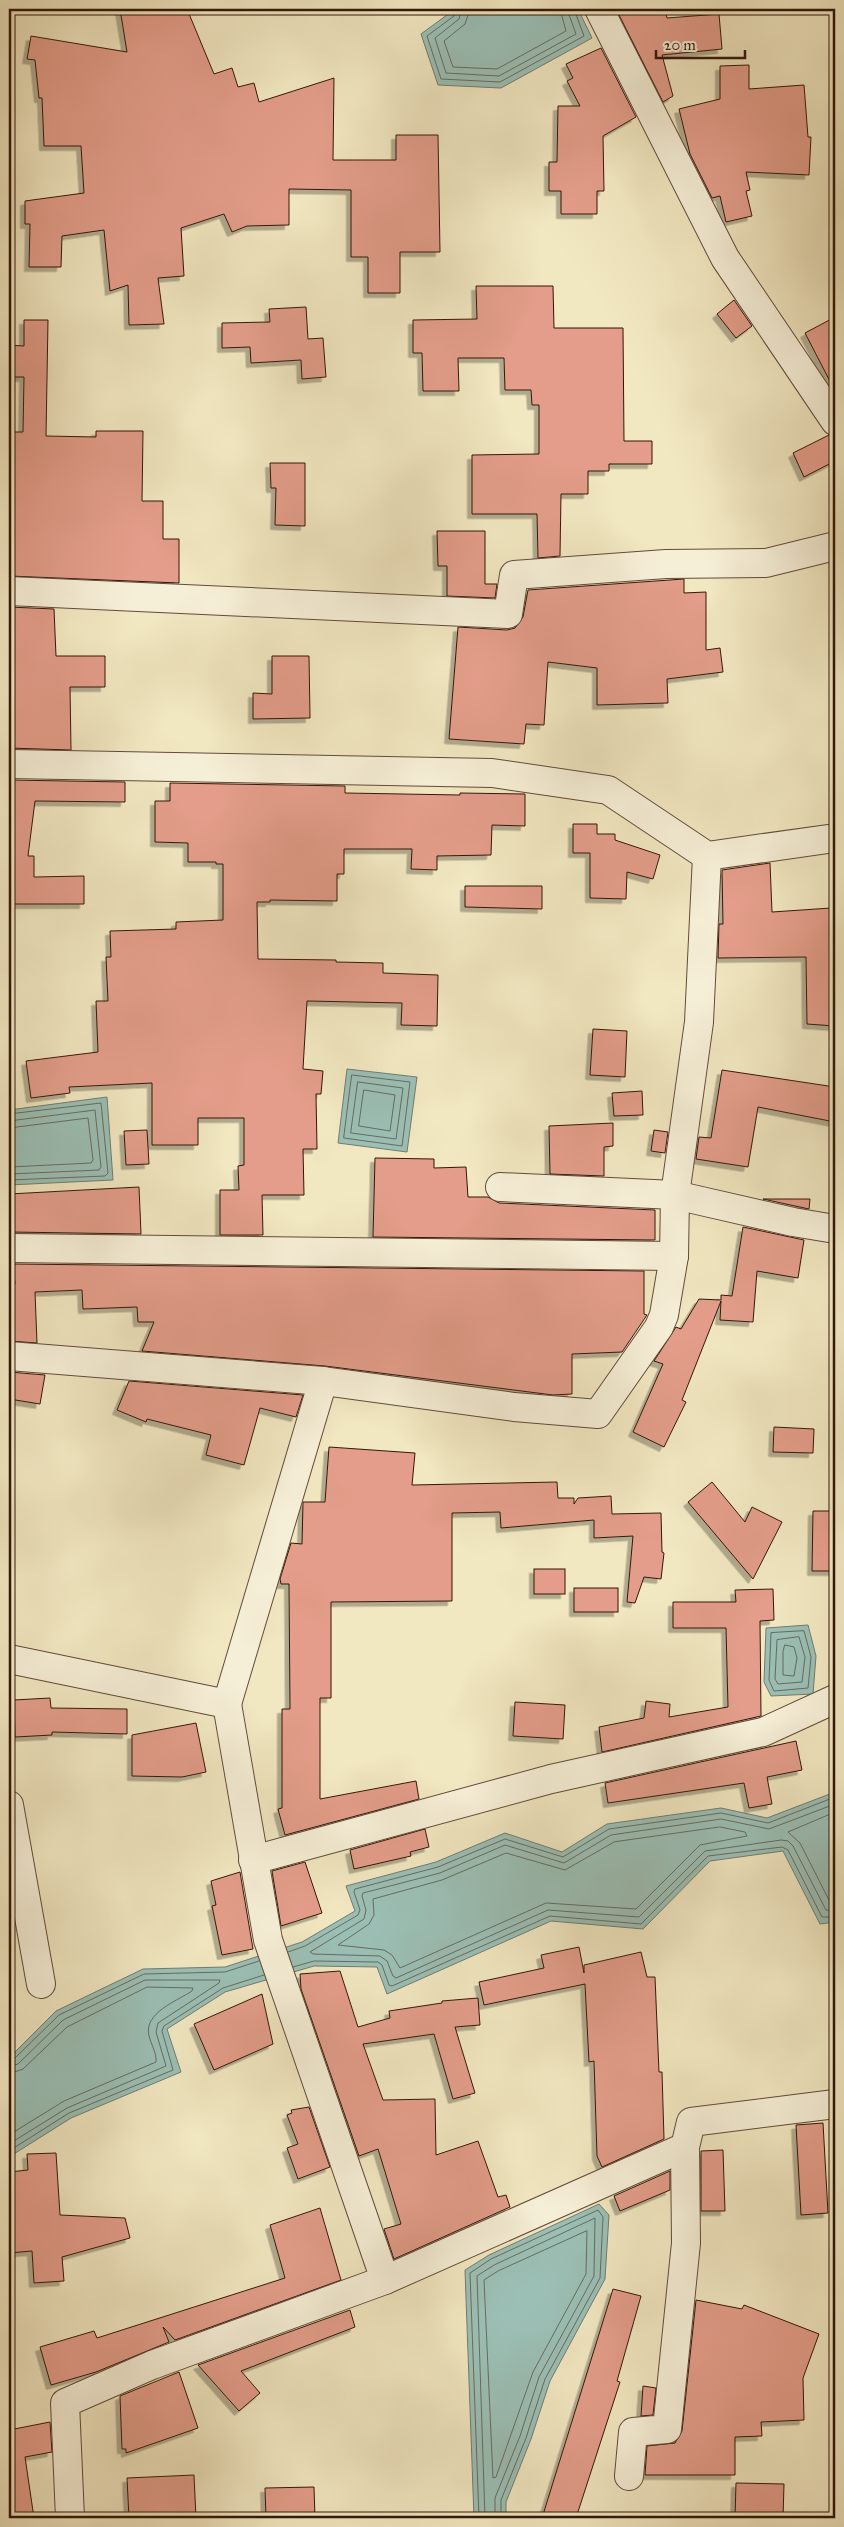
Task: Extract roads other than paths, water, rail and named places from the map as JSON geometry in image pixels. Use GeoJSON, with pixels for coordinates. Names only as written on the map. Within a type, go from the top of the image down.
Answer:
{"type":"FeatureCollection","features":[{"type":"Feature","properties":{"kind":"street"},"geometry":{"type":"LineString","coordinates":[[599,9],[725,258],[835,421]]}},
{"type":"Feature","properties":{"kind":"street"},"geometry":{"type":"LineString","coordinates":[[9,591],[508,614],[514,575],[666,564],[766,563],[835,546]]}},
{"type":"Feature","properties":{"kind":"street"},"geometry":{"type":"LineString","coordinates":[[9,764],[492,773],[608,790],[707,856],[835,838]]}},
{"type":"Feature","properties":{"kind":"street"},"geometry":{"type":"LineString","coordinates":[[9,1356],[323,1381],[514,1407],[598,1414],[659,1326],[664,1315],[674,1256],[675,1195],[699,1022],[707,856]]}},
{"type":"Feature","properties":{"kind":"street"},"geometry":{"type":"LineString","coordinates":[[500,1187],[675,1195],[793,1222],[835,1229]]}},
{"type":"Feature","properties":{"kind":"street"},"geometry":{"type":"LineString","coordinates":[[9,1248],[674,1256]]}},
{"type":"Feature","properties":{"kind":"street"},"geometry":{"type":"LineString","coordinates":[[323,1381],[227,1704],[268,1940],[385,2280]]}},
{"type":"Feature","properties":{"kind":"street"},"geometry":{"type":"LineString","coordinates":[[9,1659],[227,1704]]}},
{"type":"Feature","properties":{"kind":"street"},"geometry":{"type":"LineString","coordinates":[[253,1860],[552,1779],[763,1732],[835,1699]]}},
{"type":"Feature","properties":{"kind":"street"},"geometry":{"type":"LineString","coordinates":[[9,1805],[41,1984]]}},
{"type":"Feature","properties":{"kind":"street"},"geometry":{"type":"LineString","coordinates":[[629,2476],[633,2432],[667,2430],[686,2243],[685,2147],[691,2122],[835,2104]]}},
{"type":"Feature","properties":{"kind":"street"},"geometry":{"type":"LineString","coordinates":[[70,2518],[64,2403],[152,2365],[385,2280],[685,2147]]}},
{"type":"Feature","properties":{"kind":"water"},"geometry":{"type":"Polygon","coordinates":[[[451,9],[578,9],[592,38],[501,88],[438,85],[421,34],[451,12],[451,9]]]}},
{"type":"Feature","properties":{"kind":"water"},"geometry":{"type":"Polygon","coordinates":[[[347,1069],[417,1077],[407,1152],[338,1143],[347,1069]]]}},
{"type":"Feature","properties":{"kind":"water"},"geometry":{"type":"Polygon","coordinates":[[[107,1097],[113,1180],[9,1185],[9,1110],[107,1097]]]}},
{"type":"Feature","properties":{"kind":"water"},"geometry":{"type":"Polygon","coordinates":[[[808,1625],[816,1656],[813,1694],[771,1696],[764,1682],[766,1628],[808,1625]]]}},
{"type":"Feature","properties":{"kind":"water"},"geometry":{"type":"Polygon","coordinates":[[[835,1792],[835,1922],[820,1924],[783,1851],[710,1861],[643,1929],[551,1921],[387,1994],[377,1967],[314,1966],[225,1992],[167,2029],[181,2072],[71,2118],[9,2157],[9,2058],[56,2011],[143,1969],[225,1967],[302,1942],[355,1911],[346,1886],[436,1862],[505,1833],[562,1852],[607,1824],[721,1808],[767,1818],[835,1792]]]}},
{"type":"Feature","properties":{"kind":"water"},"geometry":{"type":"Polygon","coordinates":[[[599,2204],[609,2215],[605,2279],[550,2381],[531,2439],[506,2502],[506,2518],[474,2518],[465,2270],[489,2255],[599,2204]]]}}]}
